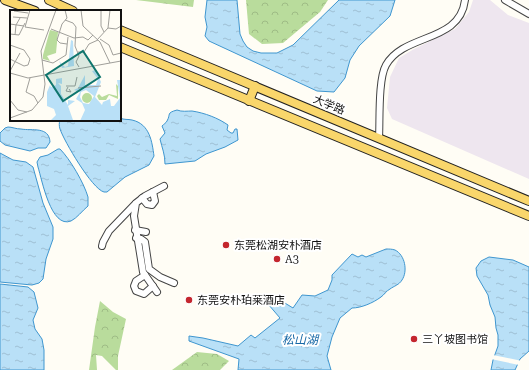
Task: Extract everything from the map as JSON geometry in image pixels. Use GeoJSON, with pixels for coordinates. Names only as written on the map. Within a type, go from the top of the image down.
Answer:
{"type":"FeatureCollection","features":[{"type":"Feature","properties":{"kind":"main road"},"geometry":{"type":"LineString","coordinates":[[5,0],[32,10]]}},
{"type":"Feature","properties":{"kind":"main road"},"geometry":{"type":"LineString","coordinates":[[49,0],[71,10]]}},
{"type":"Feature","properties":{"kind":"main road","name":"大学路"},"geometry":{"type":"LineString","coordinates":[[121,30],[529,201]]}},
{"type":"Feature","properties":{"kind":"main road"},"geometry":{"type":"LineString","coordinates":[[121,47],[529,216]]}},
{"type":"Feature","properties":{"kind":"main road"},"geometry":{"type":"LineString","coordinates":[[249,101],[255,86]]}},
{"type":"Feature","properties":{"kind":"street"},"geometry":{"type":"LineString","coordinates":[[379,138],[382,78],[385,66],[398,52],[448,29],[457,21],[464,9],[465,0]]}},
{"type":"Feature","properties":{"kind":"street"},"geometry":{"type":"LineString","coordinates":[[505,0],[529,14]]}},
{"type":"Feature","properties":{"kind":"street"},"geometry":{"type":"LineString","coordinates":[[102,246],[109,231],[136,203],[164,186]]}},
{"type":"Feature","properties":{"kind":"street"},"geometry":{"type":"LineString","coordinates":[[142,198],[147,204],[152,205],[155,202],[153,192]]}},
{"type":"Feature","properties":{"kind":"street"},"geometry":{"type":"LineString","coordinates":[[136,203],[134,216],[135,230],[143,272],[158,292]]}},
{"type":"Feature","properties":{"kind":"street"},"geometry":{"type":"LineString","coordinates":[[135,230],[146,232]]}},
{"type":"Feature","properties":{"kind":"street"},"geometry":{"type":"LineString","coordinates":[[136,238],[145,242],[149,269],[160,278],[174,283]]}},
{"type":"Feature","properties":{"kind":"street"},"geometry":{"type":"LineString","coordinates":[[145,275],[136,281],[134,286],[136,291],[144,294],[153,286]]}},
{"type":"Feature","properties":{"kind":"shaded area"},"geometry":{"type":"Polygon","coordinates":[[[473,0],[490,0],[508,15],[529,23],[529,179],[392,119],[387,108],[390,77],[399,58],[455,29],[469,12],[473,0]]]}},
{"type":"Feature","properties":{"kind":"green space"},"geometry":{"type":"Polygon","coordinates":[[[136,0],[194,0],[193,7],[136,0]]]}},
{"type":"Feature","properties":{"kind":"green space"},"geometry":{"type":"Polygon","coordinates":[[[246,0],[328,0],[320,12],[283,43],[262,44],[249,34],[246,0]]]}},
{"type":"Feature","properties":{"kind":"green space"},"geometry":{"type":"Polygon","coordinates":[[[100,301],[113,312],[126,319],[118,356],[118,370],[116,370],[102,356],[96,355],[97,370],[89,370],[100,301]]]}},
{"type":"Feature","properties":{"kind":"green space"},"geometry":{"type":"Polygon","coordinates":[[[197,352],[217,354],[229,361],[220,370],[172,370],[197,352]]]}},
{"type":"Feature","properties":{"kind":"water"},"geometry":{"type":"Polygon","coordinates":[[[207,0],[237,0],[240,34],[247,47],[253,51],[261,53],[277,53],[293,45],[339,0],[395,0],[390,16],[359,46],[350,60],[345,78],[334,92],[317,91],[209,41],[205,36],[207,27],[205,17],[207,0]]]}},
{"type":"Feature","properties":{"kind":"water"},"geometry":{"type":"Polygon","coordinates":[[[177,110],[197,112],[220,120],[228,125],[227,130],[231,133],[237,129],[238,140],[225,147],[206,154],[195,161],[165,164],[160,139],[165,133],[162,126],[167,122],[169,114],[177,110]]]}},
{"type":"Feature","properties":{"kind":"water"},"geometry":{"type":"Polygon","coordinates":[[[121,118],[132,120],[143,125],[146,129],[151,140],[154,156],[149,165],[125,177],[107,192],[104,192],[93,183],[79,164],[59,127],[60,121],[121,121],[121,118]]]}},
{"type":"Feature","properties":{"kind":"water"},"geometry":{"type":"Polygon","coordinates":[[[8,127],[43,131],[49,137],[50,142],[46,148],[38,148],[30,151],[5,145],[0,141],[0,133],[8,127]]]}},
{"type":"Feature","properties":{"kind":"water"},"geometry":{"type":"Polygon","coordinates":[[[58,149],[64,153],[72,165],[80,178],[88,197],[88,206],[71,221],[64,222],[58,218],[48,202],[37,162],[40,157],[48,155],[58,149]]]}},
{"type":"Feature","properties":{"kind":"water"},"geometry":{"type":"Polygon","coordinates":[[[0,153],[13,160],[26,162],[33,167],[43,203],[53,227],[53,239],[46,259],[43,279],[39,283],[32,285],[0,282],[0,153]]]}},
{"type":"Feature","properties":{"kind":"water","name":"松山湖"},"geometry":{"type":"Polygon","coordinates":[[[386,249],[395,250],[403,259],[405,268],[404,276],[399,283],[378,299],[363,306],[352,308],[340,318],[332,337],[327,356],[331,370],[238,370],[239,359],[189,341],[189,336],[238,346],[251,335],[255,338],[280,318],[268,304],[275,297],[293,308],[302,295],[315,296],[328,290],[332,280],[332,275],[352,254],[358,257],[362,255],[366,257],[386,249]]]}},
{"type":"Feature","properties":{"kind":"water"},"geometry":{"type":"Polygon","coordinates":[[[489,257],[513,260],[529,267],[529,351],[520,359],[515,370],[491,370],[498,346],[498,335],[495,317],[488,295],[477,276],[476,268],[481,261],[489,257]]]}},
{"type":"Feature","properties":{"kind":"water"},"geometry":{"type":"Polygon","coordinates":[[[0,284],[28,287],[34,292],[38,308],[33,320],[35,329],[42,339],[44,350],[44,370],[0,370],[0,284]]]}},
{"type":"Feature","properties":{"kind":"pier"},"geometry":{"type":"Polygon","coordinates":[[[493,355],[522,361],[519,365],[491,359],[493,355]]]}},
{"type":"Feature","properties":{"kind":"place","name":"东莞松湖安朴酒店"},"geometry":{"type":"Point","coordinates":[226,245]}},
{"type":"Feature","properties":{"kind":"place","name":"A3"},"geometry":{"type":"Point","coordinates":[277,259]}},
{"type":"Feature","properties":{"kind":"place","name":"东莞安朴珀莱酒店"},"geometry":{"type":"Point","coordinates":[189,300]}},
{"type":"Feature","properties":{"kind":"place","name":"三丫坡图书馆"},"geometry":{"type":"Point","coordinates":[414,339]}}]}
